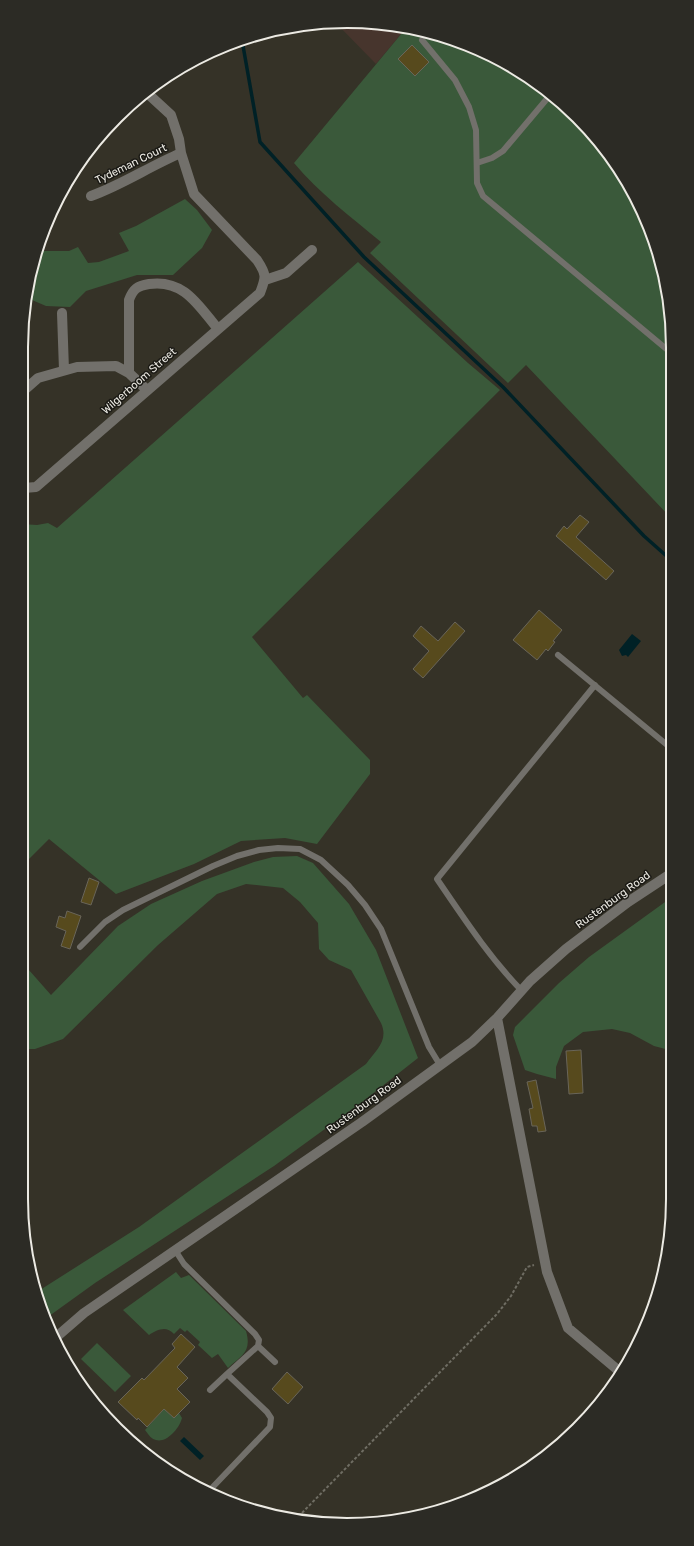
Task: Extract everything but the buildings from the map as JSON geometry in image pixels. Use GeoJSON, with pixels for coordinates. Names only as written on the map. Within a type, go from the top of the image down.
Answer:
{"type":"FeatureCollection","features":[{"type":"Feature","properties":{"kind":"street"},"geometry":{"type":"LineString","coordinates":[[150,96],[171,115],[194,194],[257,260],[263,270],[265,280],[286,272],[312,250]]}},
{"type":"Feature","properties":{"kind":"street","name":"Tydeman Court"},"geometry":{"type":"LineString","coordinates":[[91,196],[108,190],[164,160],[181,153]]}},
{"type":"Feature","properties":{"kind":"street","name":"Wilgerboom Street"},"geometry":{"type":"LineString","coordinates":[[28,488],[36,487],[260,293],[265,280]]}},
{"type":"Feature","properties":{"kind":"street"},"geometry":{"type":"LineString","coordinates":[[130,373],[129,300],[133,291],[140,285],[156,283],[174,285],[184,290],[218,328]]}},
{"type":"Feature","properties":{"kind":"street"},"geometry":{"type":"LineString","coordinates":[[62,313],[64,370]]}},
{"type":"Feature","properties":{"kind":"street"},"geometry":{"type":"LineString","coordinates":[[28,384],[38,378],[77,367],[116,366],[130,373],[147,390]]}},
{"type":"Feature","properties":{"kind":"street","name":"Rustenburg Road"},"geometry":{"type":"LineString","coordinates":[[59,1335],[84,1313],[362,1122],[472,1042],[566,949],[628,902],[666,876]]}},
{"type":"Feature","properties":{"kind":"street"},"geometry":{"type":"LineString","coordinates":[[497,1018],[547,1272],[568,1328],[616,1369]]}},
{"type":"Feature","properties":{"kind":"lane"},"geometry":{"type":"LineString","coordinates":[[422,40],[455,80],[469,107],[476,130],[477,182],[483,196],[666,349]]}},
{"type":"Feature","properties":{"kind":"lane"},"geometry":{"type":"LineString","coordinates":[[477,163],[492,158],[503,151],[547,99]]}},
{"type":"Feature","properties":{"kind":"lane"},"geometry":{"type":"LineString","coordinates":[[558,655],[666,744]]}},
{"type":"Feature","properties":{"kind":"lane"},"geometry":{"type":"LineString","coordinates":[[522,991],[470,928],[437,879],[595,685]]}},
{"type":"Feature","properties":{"kind":"lane"},"geometry":{"type":"LineString","coordinates":[[80,947],[105,922],[122,910],[213,866],[237,856],[259,850],[278,848],[300,849],[321,860],[348,885],[365,905],[381,929],[429,1047],[440,1065]]}},
{"type":"Feature","properties":{"kind":"lane"},"geometry":{"type":"LineString","coordinates":[[175,1250],[184,1264],[255,1334],[259,1340],[258,1346],[210,1390]]}},
{"type":"Feature","properties":{"kind":"lane"},"geometry":{"type":"LineString","coordinates":[[258,1346],[275,1362]]}},
{"type":"Feature","properties":{"kind":"lane"},"geometry":{"type":"LineString","coordinates":[[212,1488],[270,1427],[271,1418],[267,1412],[227,1374]]}},
{"type":"Feature","properties":{"kind":"path"},"geometry":{"type":"LineString","coordinates":[[301,1514],[497,1314],[511,1296],[527,1267],[536,1264],[547,1272]]}},
{"type":"Feature","properties":{"kind":"shaded area"},"geometry":{"type":"Polygon","coordinates":[[[341,28],[368,29],[402,33],[376,64],[341,28]]]}},
{"type":"Feature","properties":{"kind":"green space"},"geometry":{"type":"Polygon","coordinates":[[[402,33],[450,45],[488,61],[524,82],[541,94],[573,121],[612,170],[633,206],[649,244],[660,285],[666,347],[666,513],[526,365],[508,383],[370,253],[381,242],[325,195],[294,163],[402,33]]]}},
{"type":"Feature","properties":{"kind":"green space"},"geometry":{"type":"Polygon","coordinates":[[[185,199],[197,210],[212,230],[202,248],[173,275],[137,275],[86,291],[70,307],[46,306],[32,300],[43,251],[69,251],[78,247],[88,263],[99,262],[129,251],[119,233],[136,226],[185,199]]]}},
{"type":"Feature","properties":{"kind":"green space"},"geometry":{"type":"Polygon","coordinates":[[[358,262],[468,363],[500,390],[252,637],[303,698],[307,695],[370,760],[370,774],[317,844],[285,838],[241,841],[194,864],[116,894],[49,839],[28,860],[28,524],[37,525],[48,523],[57,528],[358,262]]]}},
{"type":"Feature","properties":{"kind":"green space"},"geometry":{"type":"Polygon","coordinates":[[[297,856],[313,863],[349,904],[376,950],[418,1058],[362,1102],[274,1166],[95,1283],[50,1315],[41,1289],[139,1227],[366,1064],[380,1045],[383,1035],[381,1023],[351,970],[329,960],[319,949],[318,923],[300,902],[283,888],[246,884],[217,894],[158,945],[63,1039],[35,1049],[28,1049],[28,969],[51,995],[118,926],[151,904],[202,881],[254,862],[273,857],[297,856]]]}},
{"type":"Feature","properties":{"kind":"green space"},"geometry":{"type":"Polygon","coordinates":[[[666,901],[666,1049],[654,1046],[630,1033],[612,1029],[583,1032],[564,1046],[556,1067],[556,1079],[525,1070],[513,1035],[515,1027],[559,983],[589,957],[666,901]]]}},
{"type":"Feature","properties":{"kind":"green space"},"geometry":{"type":"Polygon","coordinates":[[[176,1272],[181,1278],[189,1275],[246,1331],[248,1338],[247,1349],[228,1368],[218,1354],[212,1358],[198,1345],[200,1342],[187,1330],[185,1332],[180,1328],[174,1334],[171,1331],[162,1329],[149,1335],[123,1310],[176,1272]]]}},
{"type":"Feature","properties":{"kind":"green space"},"geometry":{"type":"Polygon","coordinates":[[[97,1343],[131,1376],[115,1392],[81,1359],[97,1343]]]}},
{"type":"Feature","properties":{"kind":"green space"},"geometry":{"type":"Polygon","coordinates":[[[164,1409],[174,1418],[179,1413],[182,1418],[178,1427],[172,1434],[163,1440],[157,1440],[151,1437],[145,1430],[164,1409]]]}},
{"type":"Feature","properties":{"kind":"water"},"geometry":{"type":"Polygon","coordinates":[[[632,634],[641,641],[628,657],[626,655],[622,656],[619,650],[632,634]]]}},
{"type":"Feature","properties":{"kind":"water"},"geometry":{"type":"Polygon","coordinates":[[[184,1437],[204,1456],[200,1460],[180,1441],[184,1437]]]}},
{"type":"Feature","properties":{"kind":"waterway"},"geometry":{"type":"LineString","coordinates":[[243,45],[260,142],[364,257],[503,387],[644,536],[666,556]]}}]}
